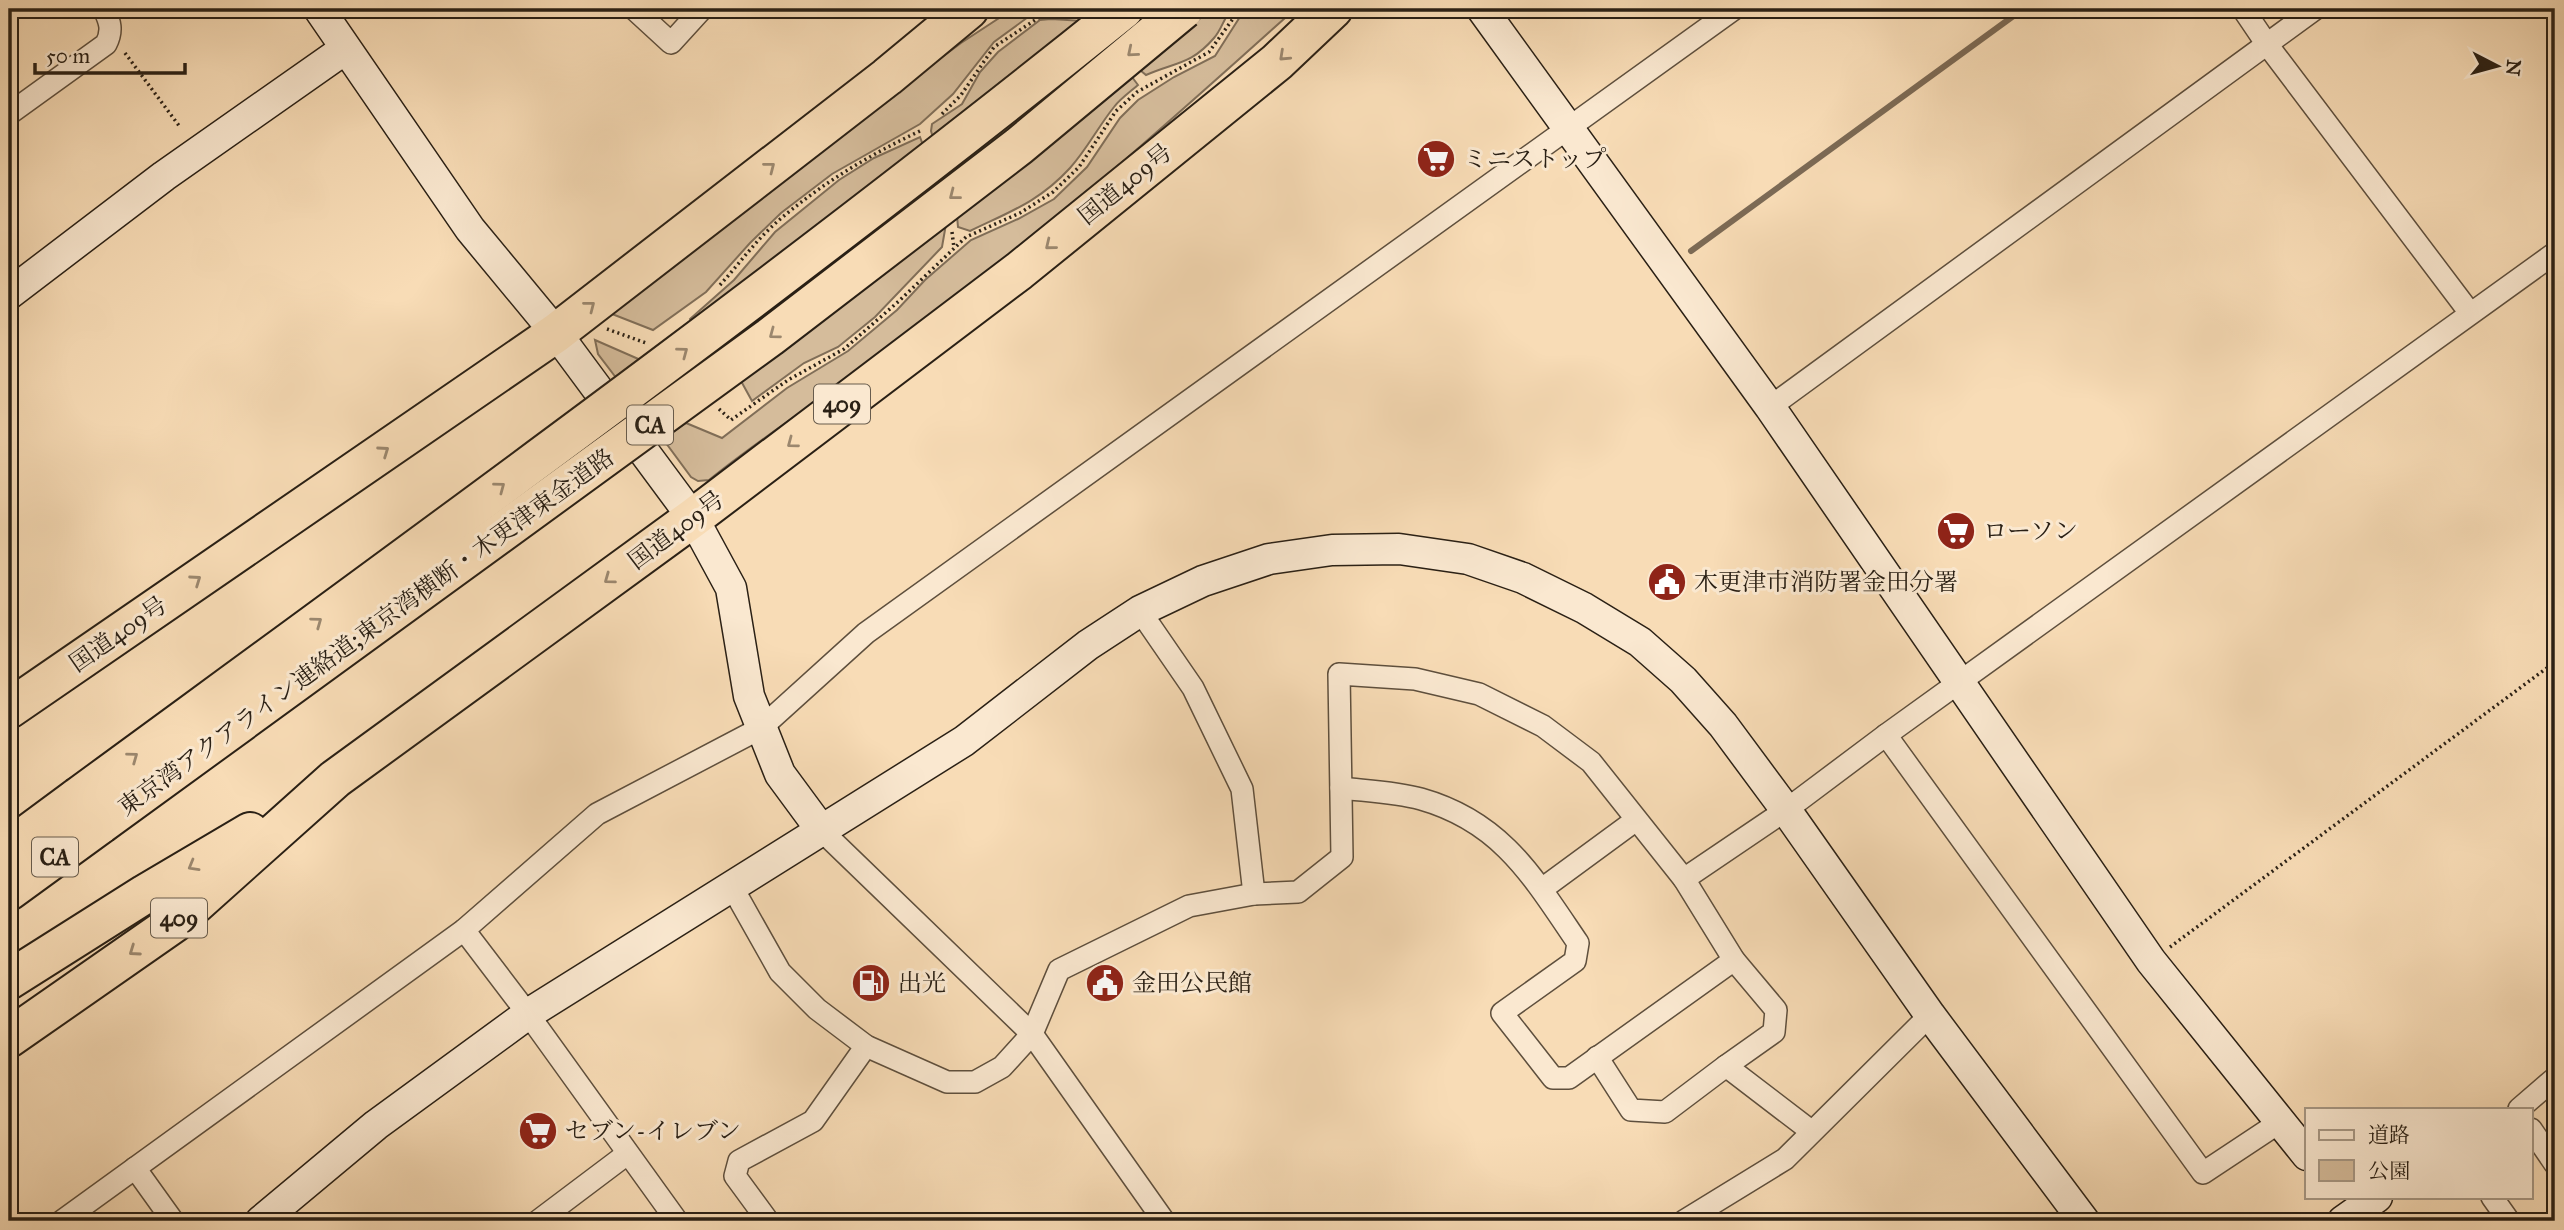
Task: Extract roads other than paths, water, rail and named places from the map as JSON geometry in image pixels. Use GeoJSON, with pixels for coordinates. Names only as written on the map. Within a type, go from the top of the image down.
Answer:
{"type":"FeatureCollection","features":[{"type":"Feature","properties":{"kind":"highway","name":"国道409号"},"geometry":{"type":"LineString","coordinates":[[9,709],[570,321],[887,77],[969,9]]}},
{"type":"Feature","properties":{"kind":"highway","name":"東京湾アクアライン連絡道;東京湾横断・木更津東金道路"},"geometry":{"type":"LineString","coordinates":[[9,891],[90,810],[995,113],[1124,9]]}},
{"type":"Feature","properties":{"kind":"highway","name":"東京湾アクアライン連絡道;東京湾横断・木更津東金道路"},"geometry":{"type":"LineString","coordinates":[[9,848],[90,810],[770,337],[1018,145],[1184,9]]}},
{"type":"Feature","properties":{"kind":"highway","name":"国道409号"},"geometry":{"type":"LineString","coordinates":[[9,1038],[174,923],[335,779],[693,518],[1030,262],[1278,62],[1333,9]]}},
{"type":"Feature","properties":{"kind":"highway"},"geometry":{"type":"LineString","coordinates":[[9,729],[140,618]]}},
{"type":"Feature","properties":{"kind":"highway"},"geometry":{"type":"LineString","coordinates":[[9,980],[335,779]]}},
{"type":"Feature","properties":{"kind":"street"},"geometry":{"type":"LineString","coordinates":[[9,114],[106,44],[111,34],[110,22],[104,9]]}},
{"type":"Feature","properties":{"kind":"street"},"geometry":{"type":"LineString","coordinates":[[319,9],[470,229],[570,321],[693,518],[731,588],[749,696],[780,774],[822,831],[1032,1034],[1164,1221]]}},
{"type":"Feature","properties":{"kind":"street"},"geometry":{"type":"LineString","coordinates":[[634,9],[671,43],[702,9]]}},
{"type":"Feature","properties":{"kind":"street"},"geometry":{"type":"LineString","coordinates":[[1482,9],[1770,407],[2151,961],[2305,1153]]}},
{"type":"Feature","properties":{"kind":"street"},"geometry":{"type":"LineString","coordinates":[[62,1221],[464,930],[597,814],[761,728],[866,633],[1734,9]]}},
{"type":"Feature","properties":{"kind":"street"},"geometry":{"type":"LineString","coordinates":[[2243,9],[2470,313]]}},
{"type":"Feature","properties":{"kind":"street"},"geometry":{"type":"LineString","coordinates":[[1770,407],[2315,9]]}},
{"type":"Feature","properties":{"kind":"street"},"geometry":{"type":"LineString","coordinates":[[9,294],[163,176],[345,49]]}},
{"type":"Feature","properties":{"kind":"street"},"geometry":{"type":"LineString","coordinates":[[1684,879],[1786,810],[2555,253]]}},
{"type":"Feature","properties":{"kind":"street"},"geometry":{"type":"LineString","coordinates":[[261,1221],[376,1125],[528,1014],[964,741],[1088,645],[1140,611],[1202,581],[1269,559],[1332,550],[1399,549],[1468,559],[1524,579],[1584,608],[1640,642],[1683,680],[1723,725],[1930,1015],[2084,1221]]}},
{"type":"Feature","properties":{"kind":"street"},"geometry":{"type":"LineString","coordinates":[[1140,611],[1193,688],[1242,789],[1254,894]]}},
{"type":"Feature","properties":{"kind":"street"},"geometry":{"type":"LineString","coordinates":[[731,885],[780,972],[817,1009],[866,1046],[947,1082],[975,1082],[1002,1067],[1032,1034],[1059,970],[1189,906],[1254,894],[1297,892],[1342,857],[1339,674],[1415,679],[1479,694],[1543,726],[1591,762],[1684,879],[1734,960],[1776,1010],[1774,1032],[1665,1112],[1631,1110],[1597,1057]]}},
{"type":"Feature","properties":{"kind":"street"},"geometry":{"type":"LineString","coordinates":[[1886,735],[2203,1174],[2280,1122]]}},
{"type":"Feature","properties":{"kind":"street"},"geometry":{"type":"LineString","coordinates":[[1341,788],[1418,798],[1463,814],[1501,841],[1542,889],[1578,943],[1575,961],[1502,1013],[1553,1077],[1569,1078],[1734,960]]}},
{"type":"Feature","properties":{"kind":"street"},"geometry":{"type":"LineString","coordinates":[[1542,889],[1636,820]]}},
{"type":"Feature","properties":{"kind":"street"},"geometry":{"type":"LineString","coordinates":[[464,930],[677,1221]]}},
{"type":"Feature","properties":{"kind":"street"},"geometry":{"type":"LineString","coordinates":[[1684,1221],[1784,1159],[1930,1015]]}},
{"type":"Feature","properties":{"kind":"street"},"geometry":{"type":"LineString","coordinates":[[768,1221],[735,1176],[739,1161],[813,1121],[866,1046]]}},
{"type":"Feature","properties":{"kind":"street"},"geometry":{"type":"LineString","coordinates":[[1726,1066],[1811,1132]]}},
{"type":"Feature","properties":{"kind":"street"},"geometry":{"type":"LineString","coordinates":[[2520,1108],[2555,1078]]}},
{"type":"Feature","properties":{"kind":"street"},"geometry":{"type":"LineString","coordinates":[[2532,1130],[2555,1164]]}},
{"type":"Feature","properties":{"kind":"street"},"geometry":{"type":"LineString","coordinates":[[538,1221],[627,1154]]}},
{"type":"Feature","properties":{"kind":"street"},"geometry":{"type":"LineString","coordinates":[[135,1168],[173,1221]]}},
{"type":"Feature","properties":{"kind":"street"},"geometry":{"type":"LineString","coordinates":[[2493,1198],[2509,1221]]}},
{"type":"Feature","properties":{"kind":"waterway"},"geometry":{"type":"LineString","coordinates":[[1691,251],[2023,9]]}},
{"type":"Feature","properties":{"kind":"place","name":"ミニストップ"},"geometry":{"type":"Point","coordinates":[1436,159]}},
{"type":"Feature","properties":{"kind":"place","name":"ローソン"},"geometry":{"type":"Point","coordinates":[1956,531]}},
{"type":"Feature","properties":{"kind":"place","name":"木更津市消防署金田分署"},"geometry":{"type":"Point","coordinates":[1667,582]}},
{"type":"Feature","properties":{"kind":"place","name":"出光"},"geometry":{"type":"Point","coordinates":[871,983]}},
{"type":"Feature","properties":{"kind":"place","name":"金田公民館"},"geometry":{"type":"Point","coordinates":[1105,983]}},
{"type":"Feature","properties":{"kind":"place","name":"セブン-イレブン"},"geometry":{"type":"Point","coordinates":[538,1131]}}]}
